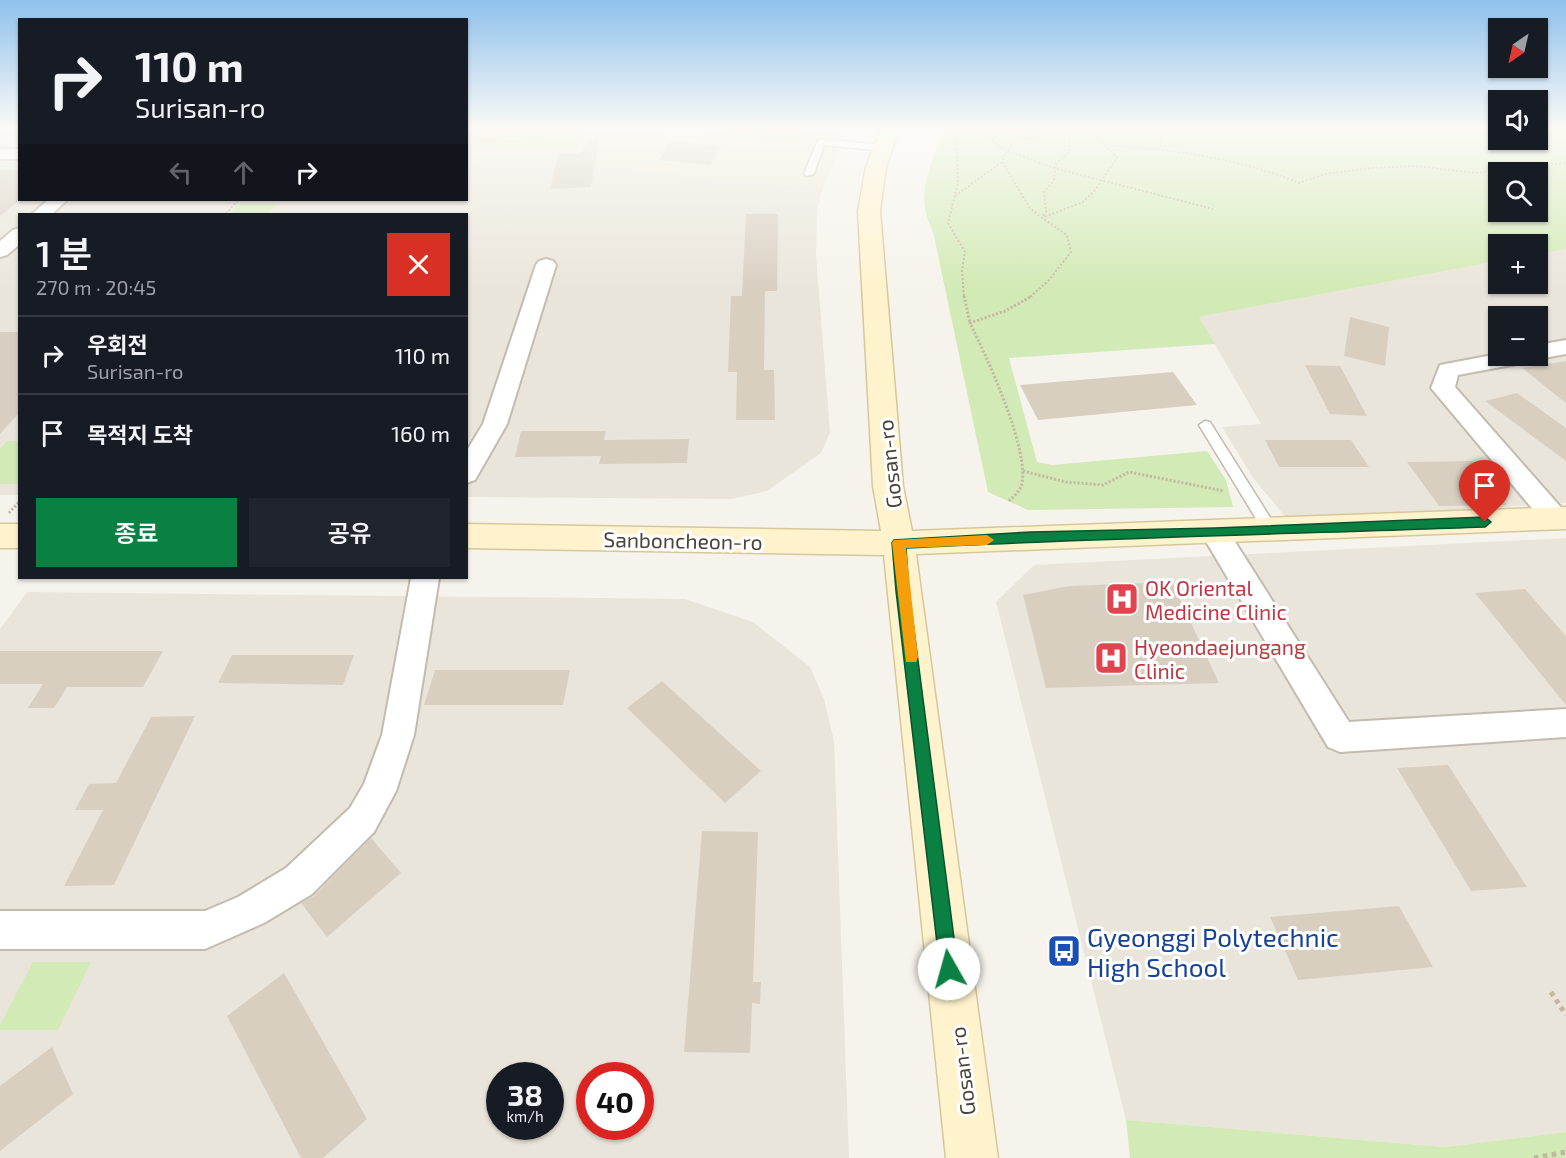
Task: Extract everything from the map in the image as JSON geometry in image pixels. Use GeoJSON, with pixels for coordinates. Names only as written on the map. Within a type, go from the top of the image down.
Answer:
{"type":"FeatureCollection","features":[{"type":"Feature","properties":{"kind":"street","name":"Gosan-ro"},"geometry":{"type":"LineString","coordinates":[[873,183],[869,211],[888,486],[899,543],[972,1158]]}},
{"type":"Feature","properties":{"kind":"street"},"geometry":{"type":"LineString","coordinates":[[42,213],[57,201]]}},
{"type":"Feature","properties":{"kind":"street"},"geometry":{"type":"LineString","coordinates":[[0,251],[18,236]]}},
{"type":"Feature","properties":{"kind":"street"},"geometry":{"type":"LineString","coordinates":[[468,471],[495,424],[546,265]]}},
{"type":"Feature","properties":{"kind":"street"},"geometry":{"type":"LineString","coordinates":[[1548,350],[1566,346]]}},
{"type":"Feature","properties":{"kind":"street"},"geometry":{"type":"LineString","coordinates":[[1488,362],[1448,370],[1443,388],[1561,518]]}},
{"type":"Feature","properties":{"kind":"street","name":"Sanboncheon-ro"},"geometry":{"type":"LineString","coordinates":[[468,536],[899,543],[1271,531],[1561,518]]}},
{"type":"Feature","properties":{"kind":"street"},"geometry":{"type":"LineString","coordinates":[[1215,533],[1340,737],[1566,723]]}},
{"type":"Feature","properties":{"kind":"street"},"geometry":{"type":"LineString","coordinates":[[0,536],[18,536]]}},
{"type":"Feature","properties":{"kind":"street"},"geometry":{"type":"LineString","coordinates":[[0,930],[205,930],[251,910],[299,881],[362,820],[379,791],[398,735],[425,579]]}},
{"type":"Feature","properties":{"kind":"lane"},"geometry":{"type":"LineString","coordinates":[[1205,425],[1271,531]]}},
{"type":"Feature","properties":{"kind":"path"},"geometry":{"type":"LineString","coordinates":[[957,183],[948,223],[965,252],[961,270],[963,293],[970,323],[998,382],[1023,462],[1021,488],[1009,501]]}},
{"type":"Feature","properties":{"kind":"path"},"geometry":{"type":"LineString","coordinates":[[955,196],[973,183]]}},
{"type":"Feature","properties":{"kind":"path"},"geometry":{"type":"LineString","coordinates":[[970,323],[1023,304],[1044,288],[1071,252],[1067,235],[1030,208],[1015,183]]}},
{"type":"Feature","properties":{"kind":"path"},"geometry":{"type":"LineString","coordinates":[[1042,218],[1046,212],[1044,192],[1051,183]]}},
{"type":"Feature","properties":{"kind":"path"},"geometry":{"type":"LineString","coordinates":[[1042,218],[1083,202],[1099,183]]}},
{"type":"Feature","properties":{"kind":"path"},"geometry":{"type":"LineString","coordinates":[[1117,183],[1213,209]]}},
{"type":"Feature","properties":{"kind":"path"},"geometry":{"type":"LineString","coordinates":[[227,213],[237,201]]}},
{"type":"Feature","properties":{"kind":"path"},"geometry":{"type":"LineString","coordinates":[[1023,471],[1065,482],[1103,485],[1129,472],[1249,495]]}},
{"type":"Feature","properties":{"kind":"path"},"geometry":{"type":"LineString","coordinates":[[1551,992],[1566,1015]]}},
{"type":"Feature","properties":{"kind":"path"},"geometry":{"type":"LineString","coordinates":[[1534,1158],[1566,1152]]}},
{"type":"Feature","properties":{"kind":"shaded area"},"geometry":{"type":"Polygon","coordinates":[[[0,183],[18,183],[18,201],[468,201],[468,183],[768,183],[823,187],[817,210],[816,255],[830,433],[821,453],[767,491],[732,499],[468,497],[468,213],[18,213],[18,495],[0,495],[0,183]]]}},
{"type":"Feature","properties":{"kind":"shaded area"},"geometry":{"type":"Polygon","coordinates":[[[768,183],[825,183],[823,187],[768,183]]]}},
{"type":"Feature","properties":{"kind":"shaded area"},"geometry":{"type":"Polygon","coordinates":[[[1566,249],[1566,503],[1289,521],[1253,478],[1222,427],[1261,424],[1199,317],[1488,263],[1488,294],[1548,294],[1548,252],[1566,249]]]}},
{"type":"Feature","properties":{"kind":"shaded area"},"geometry":{"type":"Polygon","coordinates":[[[1566,538],[1566,1132],[1445,1147],[1126,1120],[996,602],[1034,565],[1566,538]]]}},
{"type":"Feature","properties":{"kind":"shaded area"},"geometry":{"type":"Polygon","coordinates":[[[27,592],[685,599],[753,622],[810,667],[824,699],[834,741],[849,1158],[0,1158],[0,629],[27,592]]]}},
{"type":"Feature","properties":{"kind":"green space"},"geometry":{"type":"Polygon","coordinates":[[[926,183],[1488,183],[1488,222],[1548,222],[1548,183],[1566,183],[1566,249],[1548,252],[1548,234],[1488,234],[1488,263],[1199,317],[1215,344],[1009,358],[1037,462],[1052,465],[1207,451],[1226,480],[1233,507],[1028,510],[988,492],[924,198],[926,183]]]}},
{"type":"Feature","properties":{"kind":"green space"},"geometry":{"type":"Polygon","coordinates":[[[238,204],[276,204],[269,213],[231,213],[238,204]]]}},
{"type":"Feature","properties":{"kind":"green space"},"geometry":{"type":"Polygon","coordinates":[[[7,441],[18,441],[18,484],[0,484],[0,449],[7,441]]]}},
{"type":"Feature","properties":{"kind":"green space"},"geometry":{"type":"Polygon","coordinates":[[[33,962],[91,962],[58,1030],[0,1030],[0,1025],[33,962]]]}},
{"type":"Feature","properties":{"kind":"green space"},"geometry":{"type":"Polygon","coordinates":[[[1126,1120],[1445,1147],[1566,1132],[1566,1158],[1130,1158],[1126,1120]]]}},
{"type":"Feature","properties":{"kind":"building"},"geometry":{"type":"Polygon","coordinates":[[[0,183],[18,183],[19,201],[0,216],[0,183]]]}},
{"type":"Feature","properties":{"kind":"building"},"geometry":{"type":"Polygon","coordinates":[[[551,183],[592,183],[591,187],[550,189],[551,183]]]}},
{"type":"Feature","properties":{"kind":"building"},"geometry":{"type":"Polygon","coordinates":[[[746,214],[778,214],[777,291],[765,291],[764,370],[774,370],[775,420],[736,420],[737,372],[728,372],[731,296],[742,296],[746,214]]]}},
{"type":"Feature","properties":{"kind":"building"},"geometry":{"type":"Polygon","coordinates":[[[1350,317],[1389,327],[1385,366],[1344,356],[1350,317]]]}},
{"type":"Feature","properties":{"kind":"building"},"geometry":{"type":"Polygon","coordinates":[[[0,332],[18,332],[18,414],[0,434],[0,332]]]}},
{"type":"Feature","properties":{"kind":"building"},"geometry":{"type":"Polygon","coordinates":[[[1566,361],[1566,403],[1522,368],[1548,366],[1548,364],[1566,361]]]}},
{"type":"Feature","properties":{"kind":"building"},"geometry":{"type":"Polygon","coordinates":[[[1305,365],[1340,366],[1367,416],[1330,414],[1305,365]]]}},
{"type":"Feature","properties":{"kind":"building"},"geometry":{"type":"Polygon","coordinates":[[[1173,372],[1197,405],[1038,420],[1020,385],[1173,372]]]}},
{"type":"Feature","properties":{"kind":"building"},"geometry":{"type":"Polygon","coordinates":[[[1517,393],[1566,428],[1566,461],[1485,401],[1517,393]]]}},
{"type":"Feature","properties":{"kind":"building"},"geometry":{"type":"Polygon","coordinates":[[[521,431],[606,431],[604,440],[689,439],[687,463],[599,464],[601,456],[515,457],[521,431]]]}},
{"type":"Feature","properties":{"kind":"building"},"geometry":{"type":"Polygon","coordinates":[[[1265,440],[1351,440],[1369,467],[1279,467],[1265,440]]]}},
{"type":"Feature","properties":{"kind":"building"},"geometry":{"type":"Polygon","coordinates":[[[1472,461],[1507,505],[1439,506],[1407,462],[1472,461]]]}},
{"type":"Feature","properties":{"kind":"building"},"geometry":{"type":"Polygon","coordinates":[[[1172,582],[1219,683],[1046,688],[1023,595],[1069,586],[1172,582]]]}},
{"type":"Feature","properties":{"kind":"building"},"geometry":{"type":"Polygon","coordinates":[[[1525,589],[1566,636],[1566,705],[1475,593],[1525,589]]]}},
{"type":"Feature","properties":{"kind":"building"},"geometry":{"type":"Polygon","coordinates":[[[0,651],[163,651],[143,687],[67,687],[54,708],[28,708],[43,684],[0,684],[0,651]]]}},
{"type":"Feature","properties":{"kind":"building"},"geometry":{"type":"Polygon","coordinates":[[[232,655],[354,655],[343,685],[218,683],[232,655]]]}},
{"type":"Feature","properties":{"kind":"building"},"geometry":{"type":"Polygon","coordinates":[[[435,670],[570,670],[563,705],[424,705],[435,670]]]}},
{"type":"Feature","properties":{"kind":"building"},"geometry":{"type":"Polygon","coordinates":[[[662,681],[761,771],[725,803],[627,708],[662,681]]]}},
{"type":"Feature","properties":{"kind":"building"},"geometry":{"type":"Polygon","coordinates":[[[195,716],[114,885],[64,886],[103,810],[75,810],[89,784],[116,783],[151,717],[195,716]]]}},
{"type":"Feature","properties":{"kind":"building"},"geometry":{"type":"Polygon","coordinates":[[[1448,765],[1527,887],[1471,891],[1397,768],[1448,765]]]}},
{"type":"Feature","properties":{"kind":"building"},"geometry":{"type":"Polygon","coordinates":[[[702,831],[758,832],[753,982],[761,982],[760,1004],[752,1003],[750,1053],[684,1052],[702,831]]]}},
{"type":"Feature","properties":{"kind":"building"},"geometry":{"type":"Polygon","coordinates":[[[371,838],[401,873],[327,937],[301,903],[314,896],[371,838]]]}},
{"type":"Feature","properties":{"kind":"building"},"geometry":{"type":"Polygon","coordinates":[[[1399,906],[1433,967],[1298,980],[1270,917],[1399,906]]]}},
{"type":"Feature","properties":{"kind":"building"},"geometry":{"type":"Polygon","coordinates":[[[284,973],[367,1119],[323,1158],[301,1158],[227,1016],[284,973]]]}},
{"type":"Feature","properties":{"kind":"building"},"geometry":{"type":"Polygon","coordinates":[[[52,1047],[73,1094],[0,1151],[0,1086],[52,1047]]]}},
{"type":"Feature","properties":{"kind":"slow traffic"},"geometry":{"type":"LineString","coordinates":[[911,657],[899,543],[987,540]]}},
{"type":"Feature","properties":{"kind":"place","name":"OK Oriental Medicine Clinic"},"geometry":{"type":"Point","coordinates":[1122,599]}},
{"type":"Feature","properties":{"kind":"place","name":"Hyeondaejungang Clinic"},"geometry":{"type":"Point","coordinates":[1111,658]}},
{"type":"Feature","properties":{"kind":"place","name":"Gyeonggi Polytechnic High School"},"geometry":{"type":"Point","coordinates":[1064,951]}},
{"type":"Feature","properties":{"kind":"route"},"geometry":{"type":"LineString","coordinates":[[949,969],[899,543],[1485,522]]}}]}
